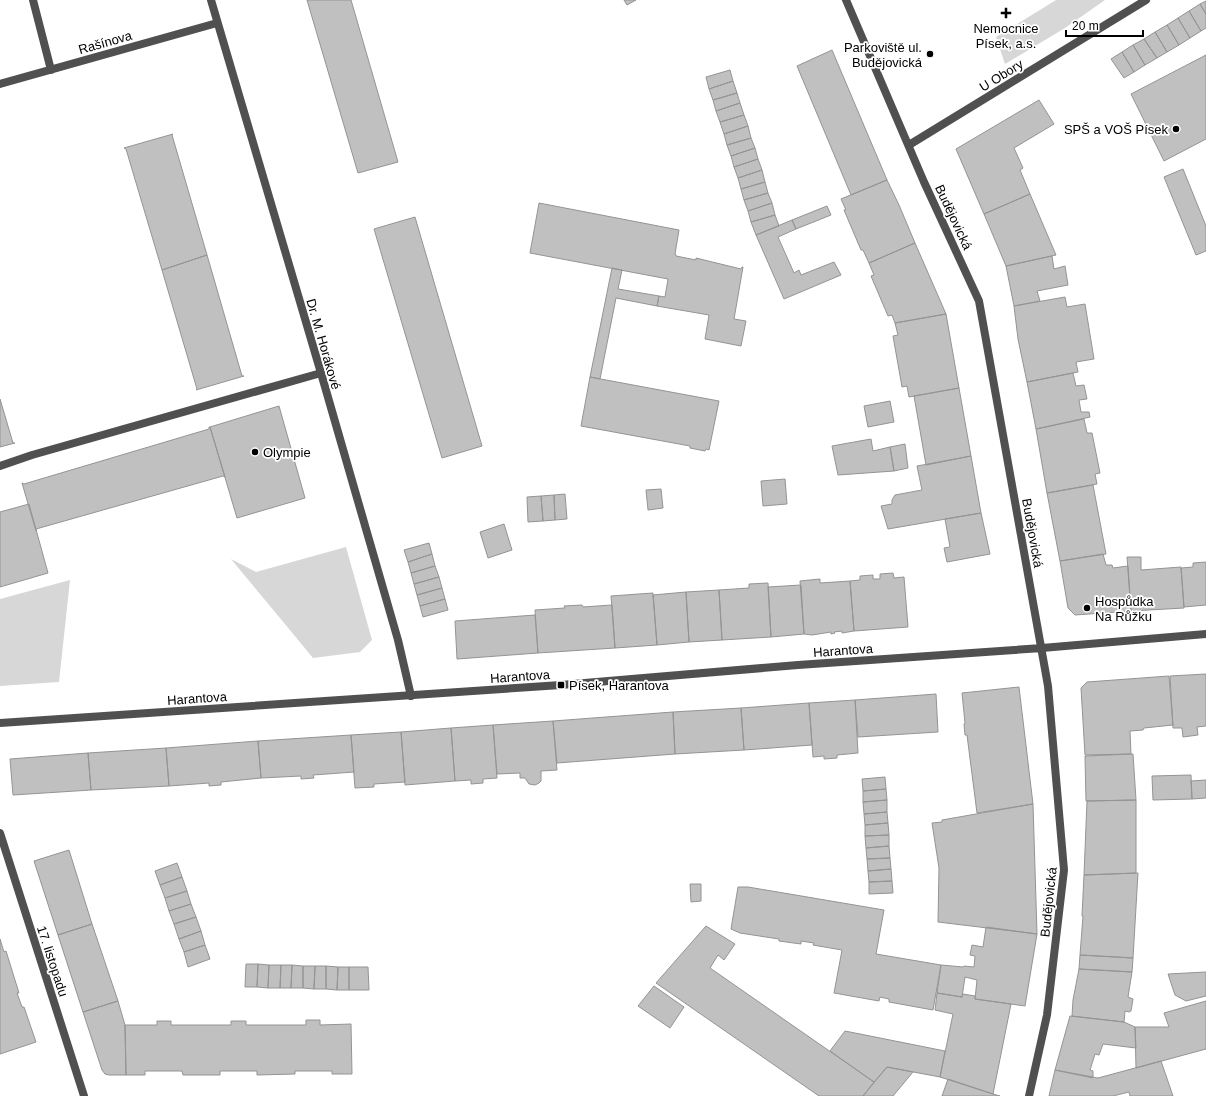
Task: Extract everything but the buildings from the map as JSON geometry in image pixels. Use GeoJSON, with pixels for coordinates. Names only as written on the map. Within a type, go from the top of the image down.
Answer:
{"type":"FeatureCollection","features":[{"type":"Feature","properties":{"kind":"street"},"geometry":{"type":"LineString","coordinates":[[33,0],[51,70]]}},
{"type":"Feature","properties":{"kind":"street","name":"Dr. M. Horákové"},"geometry":{"type":"LineString","coordinates":[[210,0],[321,373],[398,640],[411,696]]}},
{"type":"Feature","properties":{"kind":"street","name":"Budějovická"},"geometry":{"type":"LineString","coordinates":[[846,0],[909,146],[979,301],[1042,648],[1050,699],[1064,870],[1047,1015],[1029,1096]]}},
{"type":"Feature","properties":{"kind":"street","name":"U Obory"},"geometry":{"type":"LineString","coordinates":[[909,146],[1146,0]]}},
{"type":"Feature","properties":{"kind":"street","name":"Rašínova"},"geometry":{"type":"LineString","coordinates":[[0,84],[217,23]]}},
{"type":"Feature","properties":{"kind":"street"},"geometry":{"type":"LineString","coordinates":[[0,466],[32,454],[321,373]]}},
{"type":"Feature","properties":{"kind":"street","name":"Harantova"},"geometry":{"type":"LineString","coordinates":[[0,723],[561,686],[798,665],[1042,648],[1206,634]]}},
{"type":"Feature","properties":{"kind":"street","name":"17. listopadu"},"geometry":{"type":"LineString","coordinates":[[0,833],[84,1096]]}},
{"type":"Feature","properties":{"kind":"shaded area"},"geometry":{"type":"Polygon","coordinates":[[[1056,0],[1105,0],[1065,28],[1005,64],[996,37],[1056,0]]]}},
{"type":"Feature","properties":{"kind":"shaded area"},"geometry":{"type":"Polygon","coordinates":[[[346,547],[372,640],[360,652],[313,658],[231,559],[256,572],[346,547]]]}},
{"type":"Feature","properties":{"kind":"shaded area"},"geometry":{"type":"Polygon","coordinates":[[[70,580],[59,682],[0,686],[0,599],[70,580]]]}},
{"type":"Feature","properties":{"kind":"place","name":"Nemocnice Písek, a.s."},"geometry":{"type":"Point","coordinates":[1006,13]}},
{"type":"Feature","properties":{"kind":"place","name":"Parkoviště ul. Budějovická"},"geometry":{"type":"Point","coordinates":[930,54]}},
{"type":"Feature","properties":{"kind":"place","name":"SPŠ a VOŠ Písek"},"geometry":{"type":"Point","coordinates":[1176,129]}},
{"type":"Feature","properties":{"kind":"place","name":"Olympie"},"geometry":{"type":"Point","coordinates":[255,452]}},
{"type":"Feature","properties":{"kind":"place","name":"Hospůdka Na Růžku"},"geometry":{"type":"Point","coordinates":[1087,608]}},
{"type":"Feature","properties":{"kind":"place","name":"Písek, Harantova"},"geometry":{"type":"Point","coordinates":[561,685]}}]}
